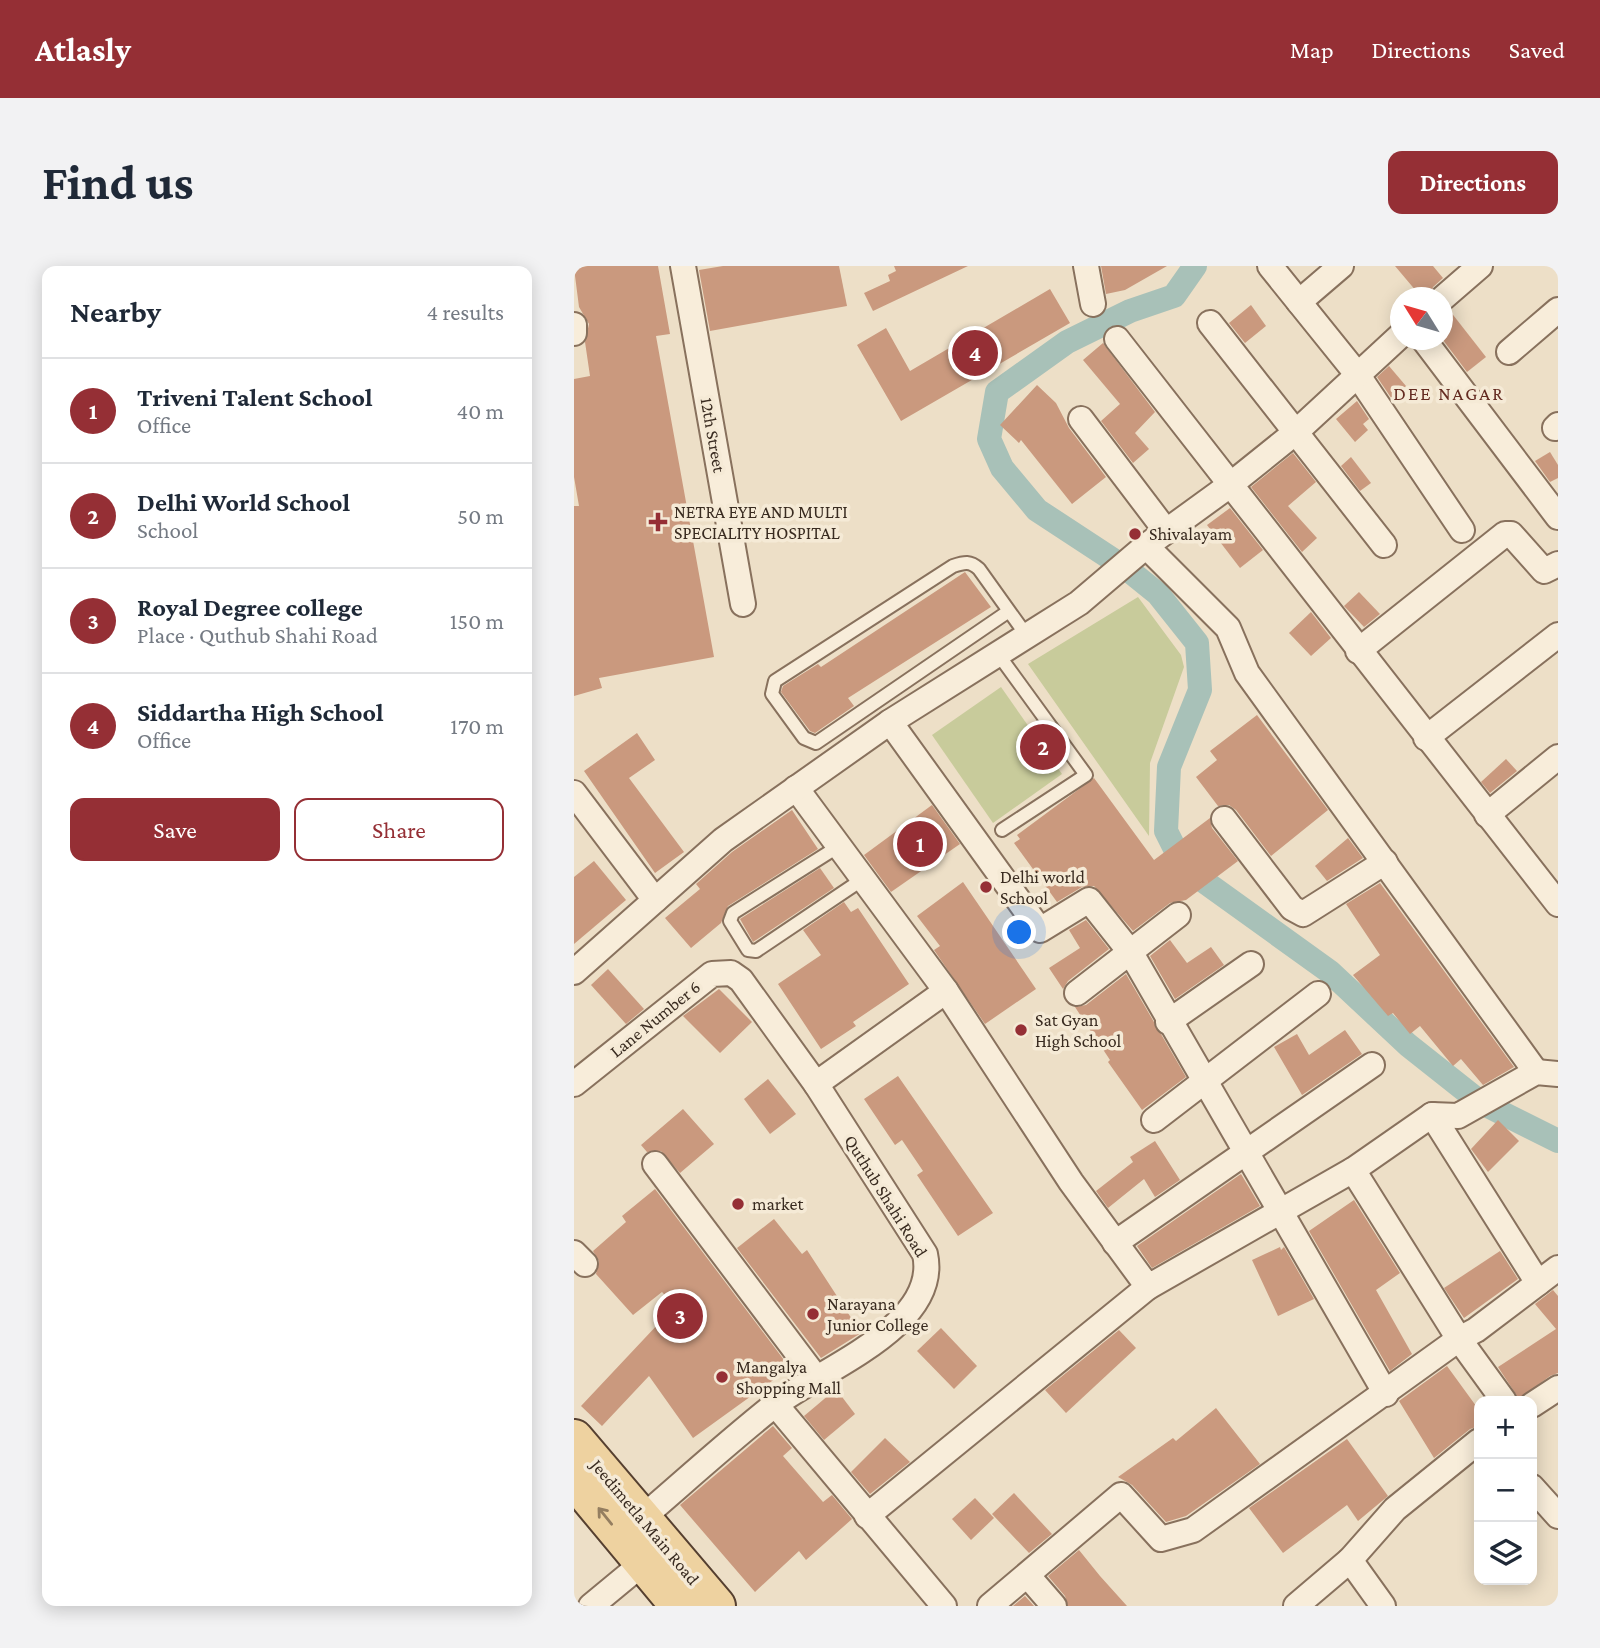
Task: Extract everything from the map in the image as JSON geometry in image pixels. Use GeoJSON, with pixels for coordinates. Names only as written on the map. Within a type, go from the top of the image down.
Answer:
{"type":"FeatureCollection","features":[{"type":"Feature","properties":{"kind":"main road","name":"Jeedimetla Main Road"},"geometry":{"type":"LineString","coordinates":[[574,1439],[716,1606]]}},
{"type":"Feature","properties":{"kind":"main road","name":"Jeedimetla Main Road"},"geometry":{"type":"LineString","coordinates":[[574,1478],[680,1606]]}},
{"type":"Feature","properties":{"kind":"street","name":"12th Street"},"geometry":{"type":"LineString","coordinates":[[683,266],[743,604]]}},
{"type":"Feature","properties":{"kind":"street"},"geometry":{"type":"LineString","coordinates":[[1086,266],[1093,304]]}},
{"type":"Feature","properties":{"kind":"street"},"geometry":{"type":"LineString","coordinates":[[1270,266],[1357,374],[1462,530]]}},
{"type":"Feature","properties":{"kind":"street"},"geometry":{"type":"LineString","coordinates":[[1299,302],[1341,266]]}},
{"type":"Feature","properties":{"kind":"street"},"geometry":{"type":"LineString","coordinates":[[1453,289],[1480,266]]}},
{"type":"Feature","properties":{"kind":"street"},"geometry":{"type":"LineString","coordinates":[[1509,352],[1558,310]]}},
{"type":"Feature","properties":{"kind":"street"},"geometry":{"type":"LineString","coordinates":[[1210,323],[1384,545]]}},
{"type":"Feature","properties":{"kind":"street"},"geometry":{"type":"LineString","coordinates":[[574,326],[574,333]]}},
{"type":"Feature","properties":{"kind":"street"},"geometry":{"type":"LineString","coordinates":[[1117,339],[1426,738],[1487,815],[1554,891]]}},
{"type":"Feature","properties":{"kind":"street"},"geometry":{"type":"LineString","coordinates":[[574,972],[723,841],[890,722],[1079,603],[1146,546],[1230,485],[1296,432],[1390,345]]}},
{"type":"Feature","properties":{"kind":"street"},"geometry":{"type":"LineString","coordinates":[[1432,350],[1558,517]]}},
{"type":"Feature","properties":{"kind":"street"},"geometry":{"type":"LineString","coordinates":[[1081,419],[1166,531]]}},
{"type":"Feature","properties":{"kind":"street"},"geometry":{"type":"LineString","coordinates":[[1358,651],[1505,534],[1511,534],[1544,571],[1558,565]]}},
{"type":"Feature","properties":{"kind":"street"},"geometry":{"type":"LineString","coordinates":[[867,1516],[1147,1287],[1353,1170],[1432,1115],[1458,1116],[1506,1086],[1547,1073],[1385,862],[1247,673],[1228,628],[1146,546]]}},
{"type":"Feature","properties":{"kind":"street"},"geometry":{"type":"LineString","coordinates":[[1426,738],[1558,635]]}},
{"type":"Feature","properties":{"kind":"street"},"geometry":{"type":"LineString","coordinates":[[890,722],[1040,930],[1089,900],[1131,953],[1385,1394]]}},
{"type":"Feature","properties":{"kind":"street"},"geometry":{"type":"LineString","coordinates":[[1487,815],[1558,757]]}},
{"type":"Feature","properties":{"kind":"street"},"geometry":{"type":"LineString","coordinates":[[796,788],[946,991],[1070,1182],[1147,1287]]}},
{"type":"Feature","properties":{"kind":"street"},"geometry":{"type":"LineString","coordinates":[[574,793],[655,900]]}},
{"type":"Feature","properties":{"kind":"street"},"geometry":{"type":"LineString","coordinates":[[1224,819],[1292,908],[1303,914],[1385,862]]}},
{"type":"Feature","properties":{"kind":"street"},"geometry":{"type":"LineString","coordinates":[[1077,993],[1178,915]]}},
{"type":"Feature","properties":{"kind":"street"},"geometry":{"type":"LineString","coordinates":[[1168,1021],[1251,964]]}},
{"type":"Feature","properties":{"kind":"street","name":"Lane Number 6"},"geometry":{"type":"LineString","coordinates":[[574,1084],[712,974],[731,973],[741,980]]}},
{"type":"Feature","properties":{"kind":"street","name":"Quthub Shahi Road"},"geometry":{"type":"LineString","coordinates":[[642,1518],[775,1404],[877,1340],[917,1300],[929,1271],[925,1254],[816,1084],[741,980]]}},
{"type":"Feature","properties":{"kind":"street"},"geometry":{"type":"LineString","coordinates":[[816,1084],[946,991]]}},
{"type":"Feature","properties":{"kind":"street"},"geometry":{"type":"LineString","coordinates":[[1154,1120],[1205,1084],[1318,994]]}},
{"type":"Feature","properties":{"kind":"street"},"geometry":{"type":"LineString","coordinates":[[1115,1243],[1372,1065]]}},
{"type":"Feature","properties":{"kind":"street"},"geometry":{"type":"LineString","coordinates":[[1432,1115],[1538,1283]]}},
{"type":"Feature","properties":{"kind":"street"},"geometry":{"type":"LineString","coordinates":[[655,1164],[817,1380]]}},
{"type":"Feature","properties":{"kind":"street"},"geometry":{"type":"LineString","coordinates":[[1353,1170],[1459,1339],[1500,1396]]}},
{"type":"Feature","properties":{"kind":"street"},"geometry":{"type":"LineString","coordinates":[[990,1606],[1121,1494],[1161,1539],[1193,1530],[1459,1339],[1476,1330],[1558,1268]]}},
{"type":"Feature","properties":{"kind":"street"},"geometry":{"type":"LineString","coordinates":[[1537,1402],[1558,1388]]}},
{"type":"Feature","properties":{"kind":"street"},"geometry":{"type":"LineString","coordinates":[[775,1404],[944,1606]]}},
{"type":"Feature","properties":{"kind":"street"},"geometry":{"type":"LineString","coordinates":[[1296,1606],[1350,1560],[1395,1509],[1474,1445]]}},
{"type":"Feature","properties":{"kind":"street"},"geometry":{"type":"LineString","coordinates":[[1537,1493],[1558,1516]]}},
{"type":"Feature","properties":{"kind":"street"},"geometry":{"type":"LineString","coordinates":[[1350,1560],[1383,1606]]}},
{"type":"Feature","properties":{"kind":"street"},"geometry":{"type":"LineString","coordinates":[[591,1606],[643,1563]]}},
{"type":"Feature","properties":{"kind":"street"},"geometry":{"type":"LineString","coordinates":[[1028,1576],[1054,1606]]}},
{"type":"Feature","properties":{"kind":"lane"},"geometry":{"type":"LineString","coordinates":[[1009,611],[816,743],[804,738],[772,694],[775,681],[953,566],[964,562],[973,563],[979,569],[1027,636]]}},
{"type":"Feature","properties":{"kind":"lane"},"geometry":{"type":"LineString","coordinates":[[998,654],[1086,775],[1002,830]]}},
{"type":"Feature","properties":{"kind":"lane"},"geometry":{"type":"LineString","coordinates":[[839,846],[733,913],[730,922],[748,950],[756,951],[863,879]]}},
{"type":"Feature","properties":{"kind":"green space"},"geometry":{"type":"Polygon","coordinates":[[[1138,597],[1181,655],[1184,667],[1150,763],[1149,836],[1028,664],[1138,597]]]}},
{"type":"Feature","properties":{"kind":"green space"},"geometry":{"type":"Polygon","coordinates":[[[1001,687],[1062,774],[993,823],[932,735],[1001,687]]]}},
{"type":"Feature","properties":{"kind":"building"},"geometry":{"type":"Polygon","coordinates":[[[658,266],[670,334],[656,336],[714,657],[599,678],[602,688],[574,696],[574,506],[579,506],[574,477],[574,379],[590,376],[585,342],[589,324],[579,307],[574,268],[658,266]]]}},
{"type":"Feature","properties":{"kind":"building"},"geometry":{"type":"Polygon","coordinates":[[[723,266],[839,266],[847,306],[710,331],[699,270],[723,266]]]}},
{"type":"Feature","properties":{"kind":"building"},"geometry":{"type":"Polygon","coordinates":[[[894,266],[968,266],[873,311],[864,293],[890,281],[888,275],[896,271],[894,266]]]}},
{"type":"Feature","properties":{"kind":"building"},"geometry":{"type":"Polygon","coordinates":[[[1101,266],[1167,266],[1125,290],[1106,294],[1101,266]]]}},
{"type":"Feature","properties":{"kind":"building"},"geometry":{"type":"Polygon","coordinates":[[[1395,266],[1433,266],[1443,278],[1433,287],[1413,287],[1395,266]]]}},
{"type":"Feature","properties":{"kind":"building"},"geometry":{"type":"Polygon","coordinates":[[[1050,289],[1070,323],[901,421],[857,345],[886,328],[910,371],[1050,289]]]}},
{"type":"Feature","properties":{"kind":"building"},"geometry":{"type":"Polygon","coordinates":[[[1251,305],[1266,326],[1245,343],[1229,323],[1251,305]]]}},
{"type":"Feature","properties":{"kind":"building"},"geometry":{"type":"Polygon","coordinates":[[[1453,315],[1486,357],[1467,372],[1450,350],[1453,350],[1453,315]]]}},
{"type":"Feature","properties":{"kind":"building"},"geometry":{"type":"Polygon","coordinates":[[[1103,343],[1155,412],[1135,433],[1149,449],[1133,463],[1101,421],[1120,404],[1083,360],[1103,343]]]}},
{"type":"Feature","properties":{"kind":"building"},"geometry":{"type":"Polygon","coordinates":[[[1389,366],[1406,386],[1392,399],[1377,377],[1389,366]]]}},
{"type":"Feature","properties":{"kind":"building"},"geometry":{"type":"Polygon","coordinates":[[[1037,385],[1056,403],[1069,428],[1106,477],[1072,504],[1021,440],[1019,443],[1000,425],[1037,385]]]}},
{"type":"Feature","properties":{"kind":"building"},"geometry":{"type":"Polygon","coordinates":[[[1357,401],[1369,419],[1363,424],[1368,430],[1355,442],[1336,419],[1357,401]]]}},
{"type":"Feature","properties":{"kind":"building"},"geometry":{"type":"Polygon","coordinates":[[[1550,452],[1558,465],[1558,478],[1550,482],[1535,461],[1550,452]]]}},
{"type":"Feature","properties":{"kind":"building"},"geometry":{"type":"Polygon","coordinates":[[[1293,453],[1316,482],[1288,506],[1317,538],[1302,552],[1251,487],[1293,453]]]}},
{"type":"Feature","properties":{"kind":"building"},"geometry":{"type":"Polygon","coordinates":[[[1351,457],[1371,483],[1360,491],[1341,466],[1351,457]]]}},
{"type":"Feature","properties":{"kind":"building"},"geometry":{"type":"Polygon","coordinates":[[[1230,508],[1263,550],[1240,568],[1207,525],[1230,508]]]}},
{"type":"Feature","properties":{"kind":"building"},"geometry":{"type":"Polygon","coordinates":[[[965,572],[991,607],[848,698],[854,706],[815,733],[810,731],[781,692],[783,686],[818,664],[821,667],[965,572]]]}},
{"type":"Feature","properties":{"kind":"building"},"geometry":{"type":"Polygon","coordinates":[[[1359,592],[1380,614],[1364,627],[1344,606],[1359,592]]]}},
{"type":"Feature","properties":{"kind":"building"},"geometry":{"type":"Polygon","coordinates":[[[1311,612],[1331,638],[1311,656],[1289,633],[1311,612]]]}},
{"type":"Feature","properties":{"kind":"building"},"geometry":{"type":"Polygon","coordinates":[[[1257,715],[1328,810],[1271,856],[1236,810],[1229,805],[1218,806],[1196,777],[1217,760],[1210,751],[1257,715]]]}},
{"type":"Feature","properties":{"kind":"building"},"geometry":{"type":"Polygon","coordinates":[[[637,733],[655,760],[629,778],[684,852],[655,873],[584,771],[637,733]]]}},
{"type":"Feature","properties":{"kind":"building"},"geometry":{"type":"Polygon","coordinates":[[[1506,759],[1517,771],[1490,793],[1481,782],[1506,759]]]}},
{"type":"Feature","properties":{"kind":"building"},"geometry":{"type":"Polygon","coordinates":[[[1094,778],[1154,860],[1210,818],[1212,828],[1238,861],[1186,900],[1170,903],[1133,931],[1094,886],[1082,887],[1057,902],[1014,843],[1020,839],[1017,835],[1094,778]]]}},
{"type":"Feature","properties":{"kind":"building"},"geometry":{"type":"Polygon","coordinates":[[[932,805],[960,844],[891,892],[864,855],[932,805]]]}},
{"type":"Feature","properties":{"kind":"building"},"geometry":{"type":"Polygon","coordinates":[[[792,810],[818,849],[728,906],[721,923],[691,948],[665,918],[700,889],[696,884],[732,852],[792,810]]]}},
{"type":"Feature","properties":{"kind":"building"},"geometry":{"type":"Polygon","coordinates":[[[1348,838],[1363,858],[1327,881],[1315,866],[1348,838]]]}},
{"type":"Feature","properties":{"kind":"building"},"geometry":{"type":"Polygon","coordinates":[[[594,861],[626,900],[574,944],[574,877],[594,861]]]}},
{"type":"Feature","properties":{"kind":"building"},"geometry":{"type":"Polygon","coordinates":[[[820,868],[834,888],[753,942],[740,919],[820,868]]]}},
{"type":"Feature","properties":{"kind":"building"},"geometry":{"type":"Polygon","coordinates":[[[963,882],[1036,989],[985,1024],[934,950],[940,946],[917,916],[963,882]]]}},
{"type":"Feature","properties":{"kind":"building"},"geometry":{"type":"Polygon","coordinates":[[[1380,883],[1514,1067],[1483,1085],[1461,1059],[1453,1066],[1420,1026],[1410,1034],[1393,1013],[1388,1016],[1353,975],[1380,955],[1346,904],[1380,883]]]}},
{"type":"Feature","properties":{"kind":"building"},"geometry":{"type":"Polygon","coordinates":[[[844,902],[851,912],[858,908],[909,984],[853,1022],[856,1026],[821,1049],[778,984],[821,955],[803,930],[844,902]]]}},
{"type":"Feature","properties":{"kind":"building"},"geometry":{"type":"Polygon","coordinates":[[[1086,920],[1109,949],[1068,981],[1063,989],[1049,968],[1080,948],[1069,930],[1086,920]]]}},
{"type":"Feature","properties":{"kind":"building"},"geometry":{"type":"Polygon","coordinates":[[[1170,940],[1187,963],[1211,947],[1224,965],[1175,999],[1150,956],[1170,940]]]}},
{"type":"Feature","properties":{"kind":"building"},"geometry":{"type":"Polygon","coordinates":[[[608,969],[644,1009],[626,1024],[591,985],[608,969]]]}},
{"type":"Feature","properties":{"kind":"building"},"geometry":{"type":"Polygon","coordinates":[[[1126,974],[1186,1077],[1142,1110],[1108,1062],[1110,1060],[1075,1007],[1086,1005],[1126,974]]]}},
{"type":"Feature","properties":{"kind":"building"},"geometry":{"type":"Polygon","coordinates":[[[719,989],[752,1022],[720,1053],[683,1016],[719,989]]]}},
{"type":"Feature","properties":{"kind":"building"},"geometry":{"type":"Polygon","coordinates":[[[1345,1030],[1362,1054],[1302,1095],[1274,1047],[1297,1034],[1309,1055],[1345,1030]]]}},
{"type":"Feature","properties":{"kind":"building"},"geometry":{"type":"Polygon","coordinates":[[[898,1076],[993,1213],[958,1236],[917,1175],[923,1171],[902,1140],[895,1145],[864,1099],[898,1076]]]}},
{"type":"Feature","properties":{"kind":"building"},"geometry":{"type":"Polygon","coordinates":[[[768,1079],[796,1114],[770,1134],[744,1099],[768,1079]]]}},
{"type":"Feature","properties":{"kind":"building"},"geometry":{"type":"Polygon","coordinates":[[[683,1109],[714,1144],[680,1173],[661,1151],[647,1152],[641,1145],[683,1109]]]}},
{"type":"Feature","properties":{"kind":"building"},"geometry":{"type":"Polygon","coordinates":[[[1498,1120],[1519,1141],[1488,1172],[1471,1149],[1498,1120]]]}},
{"type":"Feature","properties":{"kind":"building"},"geometry":{"type":"Polygon","coordinates":[[[1155,1141],[1180,1180],[1155,1197],[1144,1179],[1108,1208],[1096,1191],[1133,1162],[1130,1157],[1155,1141]]]}},
{"type":"Feature","properties":{"kind":"building"},"geometry":{"type":"Polygon","coordinates":[[[1241,1174],[1260,1206],[1152,1268],[1137,1246],[1241,1174]]]}},
{"type":"Feature","properties":{"kind":"building"},"geometry":{"type":"Polygon","coordinates":[[[655,1189],[790,1368],[693,1438],[649,1376],[602,1426],[581,1406],[675,1306],[662,1292],[633,1315],[596,1274],[599,1261],[593,1251],[626,1222],[622,1216],[655,1189]]]}},
{"type":"Feature","properties":{"kind":"building"},"geometry":{"type":"Polygon","coordinates":[[[1354,1200],[1400,1273],[1376,1290],[1412,1354],[1390,1371],[1309,1231],[1354,1200]]]}},
{"type":"Feature","properties":{"kind":"building","name":"Narayana Junior College"},"geometry":{"type":"Polygon","coordinates":[[[774,1219],[802,1254],[807,1250],[861,1333],[821,1358],[737,1248],[774,1219]]]}},
{"type":"Feature","properties":{"kind":"building"},"geometry":{"type":"Polygon","coordinates":[[[1280,1247],[1281,1250],[1284,1247],[1314,1299],[1278,1316],[1252,1260],[1280,1247]]]}},
{"type":"Feature","properties":{"kind":"building"},"geometry":{"type":"Polygon","coordinates":[[[1500,1251],[1518,1279],[1464,1318],[1444,1288],[1500,1251]]]}},
{"type":"Feature","properties":{"kind":"building"},"geometry":{"type":"Polygon","coordinates":[[[1553,1290],[1558,1296],[1558,1373],[1523,1396],[1517,1396],[1498,1367],[1556,1329],[1535,1304],[1553,1290]]]}},
{"type":"Feature","properties":{"kind":"building"},"geometry":{"type":"Polygon","coordinates":[[[941,1328],[977,1366],[954,1389],[917,1351],[941,1328]]]}},
{"type":"Feature","properties":{"kind":"building"},"geometry":{"type":"Polygon","coordinates":[[[1119,1330],[1136,1348],[1066,1413],[1045,1390],[1119,1330]]]}},
{"type":"Feature","properties":{"kind":"building"},"geometry":{"type":"Polygon","coordinates":[[[1447,1366],[1474,1403],[1474,1428],[1434,1458],[1399,1401],[1447,1366]]]}},
{"type":"Feature","properties":{"kind":"building"},"geometry":{"type":"Polygon","coordinates":[[[836,1389],[855,1414],[824,1440],[804,1416],[836,1389]]]}},
{"type":"Feature","properties":{"kind":"building"},"geometry":{"type":"Polygon","coordinates":[[[1216,1408],[1260,1464],[1186,1516],[1166,1522],[1132,1485],[1118,1477],[1173,1438],[1176,1441],[1216,1408]]]}},
{"type":"Feature","properties":{"kind":"building"},"geometry":{"type":"Polygon","coordinates":[[[773,1426],[792,1448],[783,1456],[823,1502],[832,1495],[852,1519],[806,1560],[799,1551],[755,1592],[680,1505],[773,1426]]]}},
{"type":"Feature","properties":{"kind":"building"},"geometry":{"type":"Polygon","coordinates":[[[885,1438],[910,1462],[870,1494],[851,1472],[885,1438]]]}},
{"type":"Feature","properties":{"kind":"building"},"geometry":{"type":"Polygon","coordinates":[[[1347,1439],[1388,1496],[1358,1521],[1347,1505],[1283,1553],[1249,1508],[1347,1439]]]}},
{"type":"Feature","properties":{"kind":"building"},"geometry":{"type":"Polygon","coordinates":[[[1014,1493],[1052,1534],[1029,1553],[992,1514],[1014,1493]]]}},
{"type":"Feature","properties":{"kind":"building"},"geometry":{"type":"Polygon","coordinates":[[[975,1498],[994,1518],[971,1540],[952,1519],[975,1498]]]}},
{"type":"Feature","properties":{"kind":"building"},"geometry":{"type":"Polygon","coordinates":[[[1079,1550],[1127,1606],[1068,1606],[1065,1596],[1048,1576],[1079,1550]]]}},
{"type":"Feature","properties":{"kind":"building"},"geometry":{"type":"Polygon","coordinates":[[[1025,1596],[1034,1606],[1013,1606],[1025,1596]]]}},
{"type":"Feature","properties":{"kind":"waterway"},"geometry":{"type":"LineString","coordinates":[[1195,266],[1174,296],[1130,311],[1067,342],[997,392],[989,439],[1002,468],[1037,510],[1127,569],[1158,594],[1197,643],[1200,690],[1169,767],[1166,831],[1184,867],[1330,972],[1408,1045],[1480,1102],[1558,1141]]}},
{"type":"Feature","properties":{"kind":"place","name":"Siddartha High School"},"geometry":{"type":"Point","coordinates":[975,353]}},
{"type":"Feature","properties":{"kind":"place","name":"NETRA EYE AND MULTI SPECIALITY HOSPITAL"},"geometry":{"type":"Point","coordinates":[658,522]}},
{"type":"Feature","properties":{"kind":"place","name":"Shivalayam"},"geometry":{"type":"Point","coordinates":[1135,534]}},
{"type":"Feature","properties":{"kind":"place","name":"Delhi World School"},"geometry":{"type":"Point","coordinates":[1043,747]}},
{"type":"Feature","properties":{"kind":"place","name":"Triveni Talent School"},"geometry":{"type":"Point","coordinates":[920,844]}},
{"type":"Feature","properties":{"kind":"place","name":"Delhi world School"},"geometry":{"type":"Point","coordinates":[986,887]}},
{"type":"Feature","properties":{"kind":"place","name":"Sat Gyan High School"},"geometry":{"type":"Point","coordinates":[1021,1030]}},
{"type":"Feature","properties":{"kind":"place","name":"market"},"geometry":{"type":"Point","coordinates":[738,1204]}},
{"type":"Feature","properties":{"kind":"place","name":"Narayana Junior College"},"geometry":{"type":"Point","coordinates":[813,1314]}},
{"type":"Feature","properties":{"kind":"place","name":"Royal Degree college"},"geometry":{"type":"Point","coordinates":[680,1316]}},
{"type":"Feature","properties":{"kind":"place","name":"Mangalya Shopping Mall"},"geometry":{"type":"Point","coordinates":[722,1377]}},
{"type":"Feature","properties":{"kind":"district","name":"DEE NAGAR"},"geometry":{"type":"Point","coordinates":[1449,393]}}]}
